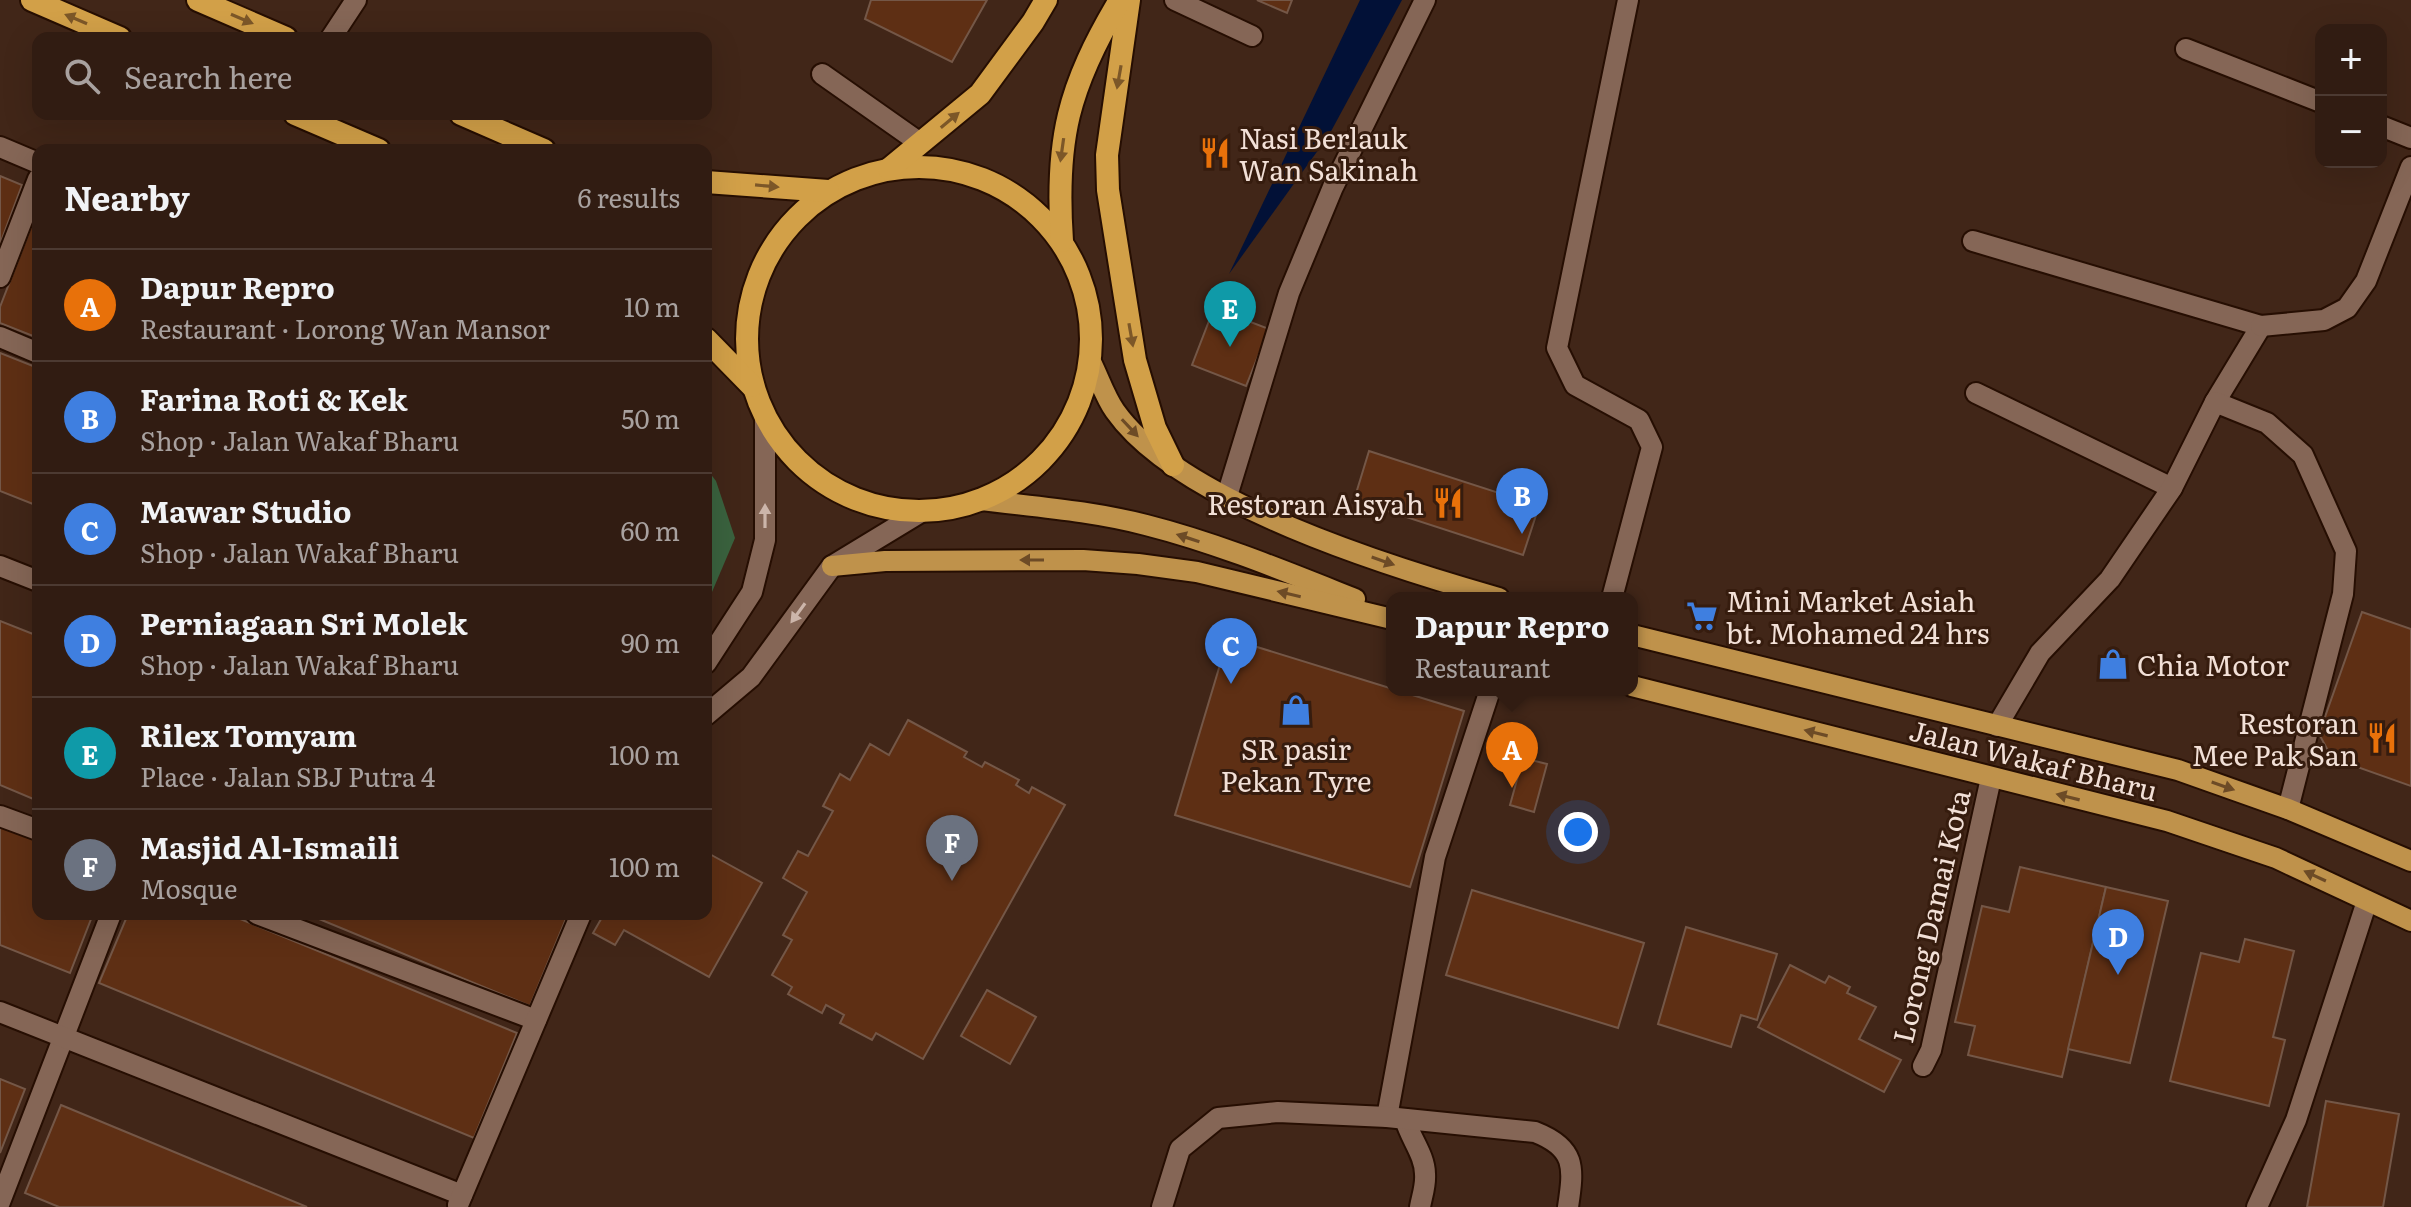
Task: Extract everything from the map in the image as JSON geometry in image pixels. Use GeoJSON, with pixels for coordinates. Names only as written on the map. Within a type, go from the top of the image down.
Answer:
{"type":"FeatureCollection","features":[{"type":"Feature","properties":{"kind":"highway"},"geometry":{"type":"LineString","coordinates":[[32,0],[106,32]]}},
{"type":"Feature","properties":{"kind":"highway"},"geometry":{"type":"LineString","coordinates":[[198,0],[272,32]]}},
{"type":"Feature","properties":{"kind":"highway"},"geometry":{"type":"LineString","coordinates":[[889,169],[980,94],[1046,0]]}},
{"type":"Feature","properties":{"kind":"highway"},"geometry":{"type":"LineString","coordinates":[[1062,241],[1059,170],[1075,87],[1099,35],[1120,0]]}},
{"type":"Feature","properties":{"kind":"highway"},"geometry":{"type":"LineString","coordinates":[[1129,0],[1107,155],[1108,190],[1135,360],[1155,428],[1173,465]]}},
{"type":"Feature","properties":{"kind":"highway"},"geometry":{"type":"LineString","coordinates":[[309,120],[365,144]]}},
{"type":"Feature","properties":{"kind":"highway"},"geometry":{"type":"LineString","coordinates":[[475,120],[530,144]]}},
{"type":"Feature","properties":{"kind":"highway"},"geometry":{"type":"LineString","coordinates":[[938,167],[986,180],[1028,205],[1062,241],[1082,278],[1092,320],[1091,362],[1080,406],[1056,446],[1023,478],[981,500],[952,509],[921,512],[884,508],[847,496],[814,477],[786,450],[765,419],[752,386],[746,349],[748,312],[757,276],[775,243],[799,214],[828,191],[858,177],[889,169],[938,167]]}},
{"type":"Feature","properties":{"kind":"highway"},"geometry":{"type":"LineString","coordinates":[[712,182],[828,191]]}},
{"type":"Feature","properties":{"kind":"highway"},"geometry":{"type":"LineString","coordinates":[[712,345],[752,386]]}},
{"type":"Feature","properties":{"kind":"main road"},"geometry":{"type":"LineString","coordinates":[[1091,362],[1114,410],[1138,437],[1173,465],[1227,496],[1331,544],[1480,592]]}},
{"type":"Feature","properties":{"kind":"main road"},"geometry":{"type":"LineString","coordinates":[[981,500],[1076,511],[1147,525],[1308,580],[1386,613]]}},
{"type":"Feature","properties":{"kind":"main road"},"geometry":{"type":"LineString","coordinates":[[832,566],[885,561],[1083,560],[1138,564],[1197,572],[1386,615]]}},
{"type":"Feature","properties":{"kind":"main road","name":"Jalan Wakaf Bharu"},"geometry":{"type":"LineString","coordinates":[[1638,636],[2178,770],[2288,809],[2411,861]]}},
{"type":"Feature","properties":{"kind":"main road","name":"Jalan Wakaf Bharu"},"geometry":{"type":"LineString","coordinates":[[1638,688],[2167,821],[2276,858],[2411,921]]}},
{"type":"Feature","properties":{"kind":"street"},"geometry":{"type":"LineString","coordinates":[[335,32],[356,0]]}},
{"type":"Feature","properties":{"kind":"street"},"geometry":{"type":"LineString","coordinates":[[1175,0],[1252,36]]}},
{"type":"Feature","properties":{"kind":"street"},"geometry":{"type":"LineString","coordinates":[[1227,496],[1289,293],[1333,187],[1425,0]]}},
{"type":"Feature","properties":{"kind":"street"},"geometry":{"type":"LineString","coordinates":[[1614,592],[1652,447],[1639,420],[1575,385],[1557,348],[1628,0]]}},
{"type":"Feature","properties":{"kind":"street"},"geometry":{"type":"LineString","coordinates":[[2186,49],[2315,100]]}},
{"type":"Feature","properties":{"kind":"street"},"geometry":{"type":"LineString","coordinates":[[822,74],[920,143]]}},
{"type":"Feature","properties":{"kind":"street"},"geometry":{"type":"LineString","coordinates":[[2387,128],[2411,138]]}},
{"type":"Feature","properties":{"kind":"street"},"geometry":{"type":"LineString","coordinates":[[0,147],[32,160]]}},
{"type":"Feature","properties":{"kind":"street"},"geometry":{"type":"LineString","coordinates":[[1973,241],[2261,326],[2324,320],[2347,308],[2366,281],[2411,167]]}},
{"type":"Feature","properties":{"kind":"street"},"geometry":{"type":"LineString","coordinates":[[0,277],[32,194]]}},
{"type":"Feature","properties":{"kind":"street"},"geometry":{"type":"LineString","coordinates":[[1997,726],[2040,653],[2110,579],[2172,488],[2215,402],[2261,326]]}},
{"type":"Feature","properties":{"kind":"street"},"geometry":{"type":"LineString","coordinates":[[0,337],[32,350]]}},
{"type":"Feature","properties":{"kind":"street"},"geometry":{"type":"LineString","coordinates":[[1976,393],[2172,488]]}},
{"type":"Feature","properties":{"kind":"street"},"geometry":{"type":"LineString","coordinates":[[2215,402],[2267,423],[2303,455],[2346,551],[2343,594],[2288,809]]}},
{"type":"Feature","properties":{"kind":"street"},"geometry":{"type":"LineString","coordinates":[[712,654],[752,592],[765,540],[765,419]]}},
{"type":"Feature","properties":{"kind":"street"},"geometry":{"type":"LineString","coordinates":[[712,710],[751,677],[832,566],[921,512]]}},
{"type":"Feature","properties":{"kind":"street"},"geometry":{"type":"LineString","coordinates":[[0,566],[32,579]]}},
{"type":"Feature","properties":{"kind":"street"},"geometry":{"type":"LineString","coordinates":[[1420,1207],[1426,1173],[1420,1154],[1396,1118],[1435,857],[1488,696]]}},
{"type":"Feature","properties":{"kind":"street","name":"Lorong Damai Kota"},"geometry":{"type":"LineString","coordinates":[[1923,1066],[1931,1050],[1991,778]]}},
{"type":"Feature","properties":{"kind":"street"},"geometry":{"type":"LineString","coordinates":[[0,816],[32,828]]}},
{"type":"Feature","properties":{"kind":"street"},"geometry":{"type":"LineString","coordinates":[[2257,1207],[2296,1120],[2367,901]]}},
{"type":"Feature","properties":{"kind":"street"},"geometry":{"type":"LineString","coordinates":[[0,1202],[109,920]]}},
{"type":"Feature","properties":{"kind":"street"},"geometry":{"type":"LineString","coordinates":[[273,920],[536,1020]]}},
{"type":"Feature","properties":{"kind":"street"},"geometry":{"type":"LineString","coordinates":[[0,1012],[459,1201],[578,920]]}},
{"type":"Feature","properties":{"kind":"street"},"geometry":{"type":"LineString","coordinates":[[1162,1207],[1180,1149],[1218,1118],[1278,1112],[1396,1118],[1535,1132],[1555,1140],[1569,1158],[1572,1180],[1568,1207]]}},
{"type":"Feature","properties":{"kind":"green space"},"geometry":{"type":"Polygon","coordinates":[[[712,476],[716,481],[735,538],[712,592],[712,476]]]}},
{"type":"Feature","properties":{"kind":"water"},"geometry":{"type":"Polygon","coordinates":[[[1360,0],[1402,0],[1329,135],[1229,274],[1360,0]]]}},
{"type":"Feature","properties":{"kind":"building"},"geometry":{"type":"Polygon","coordinates":[[[871,0],[987,0],[952,62],[865,19],[871,0]]]}},
{"type":"Feature","properties":{"kind":"building"},"geometry":{"type":"Polygon","coordinates":[[[1257,0],[1292,0],[1287,13],[1257,0]]]}},
{"type":"Feature","properties":{"kind":"building"},"geometry":{"type":"Polygon","coordinates":[[[0,176],[22,185],[0,244],[0,176]]]}},
{"type":"Feature","properties":{"kind":"building"},"geometry":{"type":"Polygon","coordinates":[[[32,224],[32,336],[0,323],[0,307],[32,224]]]}},
{"type":"Feature","properties":{"kind":"building"},"geometry":{"type":"Polygon","coordinates":[[[1214,308],[1269,329],[1246,386],[1192,365],[1214,308]]]}},
{"type":"Feature","properties":{"kind":"building"},"geometry":{"type":"Polygon","coordinates":[[[0,353],[32,366],[32,504],[0,491],[0,353]]]}},
{"type":"Feature","properties":{"kind":"building"},"geometry":{"type":"Polygon","coordinates":[[[1369,451],[1539,506],[1523,555],[1354,500],[1369,451]]]}},
{"type":"Feature","properties":{"kind":"building"},"geometry":{"type":"Polygon","coordinates":[[[2362,612],[2411,629],[2411,786],[2332,758],[2319,734],[2362,612]]]}},
{"type":"Feature","properties":{"kind":"building"},"geometry":{"type":"Polygon","coordinates":[[[0,621],[32,634],[32,798],[0,785],[0,621]]]}},
{"type":"Feature","properties":{"kind":"building"},"geometry":{"type":"Polygon","coordinates":[[[1228,638],[1386,687],[1386,696],[1416,696],[1464,711],[1410,887],[1175,815],[1228,638]]]}},
{"type":"Feature","properties":{"kind":"building"},"geometry":{"type":"Polygon","coordinates":[[[908,720],[967,752],[964,757],[982,767],[985,762],[1019,780],[1016,785],[1029,793],[1032,787],[1065,805],[923,1059],[876,1033],[872,1040],[840,1023],[844,1015],[826,1005],[822,1013],[788,994],[792,987],[772,975],[792,940],[783,935],[807,892],[783,878],[798,851],[808,856],[833,811],[823,806],[840,774],[850,780],[870,744],[889,755],[908,720]]]}},
{"type":"Feature","properties":{"kind":"building"},"geometry":{"type":"Polygon","coordinates":[[[1523,758],[1547,764],[1534,812],[1510,805],[1523,758]]]}},
{"type":"Feature","properties":{"kind":"building"},"geometry":{"type":"Polygon","coordinates":[[[0,824],[32,837],[32,920],[91,920],[70,973],[0,945],[0,824]]]}},
{"type":"Feature","properties":{"kind":"building"},"geometry":{"type":"Polygon","coordinates":[[[712,855],[762,883],[709,977],[624,930],[615,945],[593,933],[601,920],[712,920],[712,855]]]}},
{"type":"Feature","properties":{"kind":"building"},"geometry":{"type":"Polygon","coordinates":[[[2020,867],[2106,887],[2062,1077],[1968,1055],[1975,1026],[1955,1022],[1982,906],[2009,912],[2020,867]]]}},
{"type":"Feature","properties":{"kind":"building"},"geometry":{"type":"Polygon","coordinates":[[[2106,887],[2168,901],[2130,1063],[2068,1049],[2106,887]]]}},
{"type":"Feature","properties":{"kind":"building"},"geometry":{"type":"Polygon","coordinates":[[[1472,890],[1644,943],[1618,1028],[1446,975],[1472,890]]]}},
{"type":"Feature","properties":{"kind":"building"},"geometry":{"type":"Polygon","coordinates":[[[125,920],[243,920],[517,1033],[474,1138],[99,983],[125,920]]]}},
{"type":"Feature","properties":{"kind":"building"},"geometry":{"type":"Polygon","coordinates":[[[322,920],[566,920],[530,1006],[322,920]]]}},
{"type":"Feature","properties":{"kind":"building"},"geometry":{"type":"Polygon","coordinates":[[[1686,927],[1777,954],[1757,1020],[1741,1015],[1731,1047],[1658,1024],[1686,927]]]}},
{"type":"Feature","properties":{"kind":"building"},"geometry":{"type":"Polygon","coordinates":[[[2245,939],[2294,951],[2273,1037],[2285,1040],[2269,1106],[2170,1081],[2201,953],[2239,962],[2245,939]]]}},
{"type":"Feature","properties":{"kind":"building"},"geometry":{"type":"Polygon","coordinates":[[[1790,965],[1825,983],[1829,976],[1850,987],[1847,993],[1876,1007],[1859,1039],[1901,1060],[1884,1092],[1758,1027],[1790,965]]]}},
{"type":"Feature","properties":{"kind":"building"},"geometry":{"type":"Polygon","coordinates":[[[987,990],[1036,1017],[1010,1064],[961,1036],[987,990]]]}},
{"type":"Feature","properties":{"kind":"building"},"geometry":{"type":"Polygon","coordinates":[[[0,1079],[25,1089],[0,1153],[0,1079]]]}},
{"type":"Feature","properties":{"kind":"building"},"geometry":{"type":"Polygon","coordinates":[[[2326,1101],[2399,1114],[2383,1207],[2307,1207],[2326,1101]]]}},
{"type":"Feature","properties":{"kind":"building"},"geometry":{"type":"Polygon","coordinates":[[[61,1105],[307,1207],[59,1207],[25,1193],[61,1105]]]}},
{"type":"Feature","properties":{"kind":"place","name":"Nasi Berlauk Wan Sakinah"},"geometry":{"type":"Point","coordinates":[1215,153]}},
{"type":"Feature","properties":{"kind":"place","name":"Rilex Tomyam"},"geometry":{"type":"Point","coordinates":[1230,347]}},
{"type":"Feature","properties":{"kind":"place","name":"Restoran Aisyah"},"geometry":{"type":"Point","coordinates":[1448,503]}},
{"type":"Feature","properties":{"kind":"place","name":"Farina Roti & Kek"},"geometry":{"type":"Point","coordinates":[1522,534]}},
{"type":"Feature","properties":{"kind":"place","name":"Mini Market Asiah bt. Mohamed 24 hrs"},"geometry":{"type":"Point","coordinates":[1702,616]}},
{"type":"Feature","properties":{"kind":"place","name":"Chia Motor"},"geometry":{"type":"Point","coordinates":[2113,664]}},
{"type":"Feature","properties":{"kind":"place","name":"Mawar Studio"},"geometry":{"type":"Point","coordinates":[1231,684]}},
{"type":"Feature","properties":{"kind":"place","name":"SR pasir Pekan Tyre"},"geometry":{"type":"Point","coordinates":[1296,710]}},
{"type":"Feature","properties":{"kind":"place","name":"Restoran Mee Pak San"},"geometry":{"type":"Point","coordinates":[2382,738]}},
{"type":"Feature","properties":{"kind":"place","name":"Dapur Repro"},"geometry":{"type":"Point","coordinates":[1512,788]}},
{"type":"Feature","properties":{"kind":"place","name":"Masjid Al-Ismaili"},"geometry":{"type":"Point","coordinates":[952,881]}},
{"type":"Feature","properties":{"kind":"place","name":"Perniagaan Sri Molek"},"geometry":{"type":"Point","coordinates":[2118,975]}}]}
